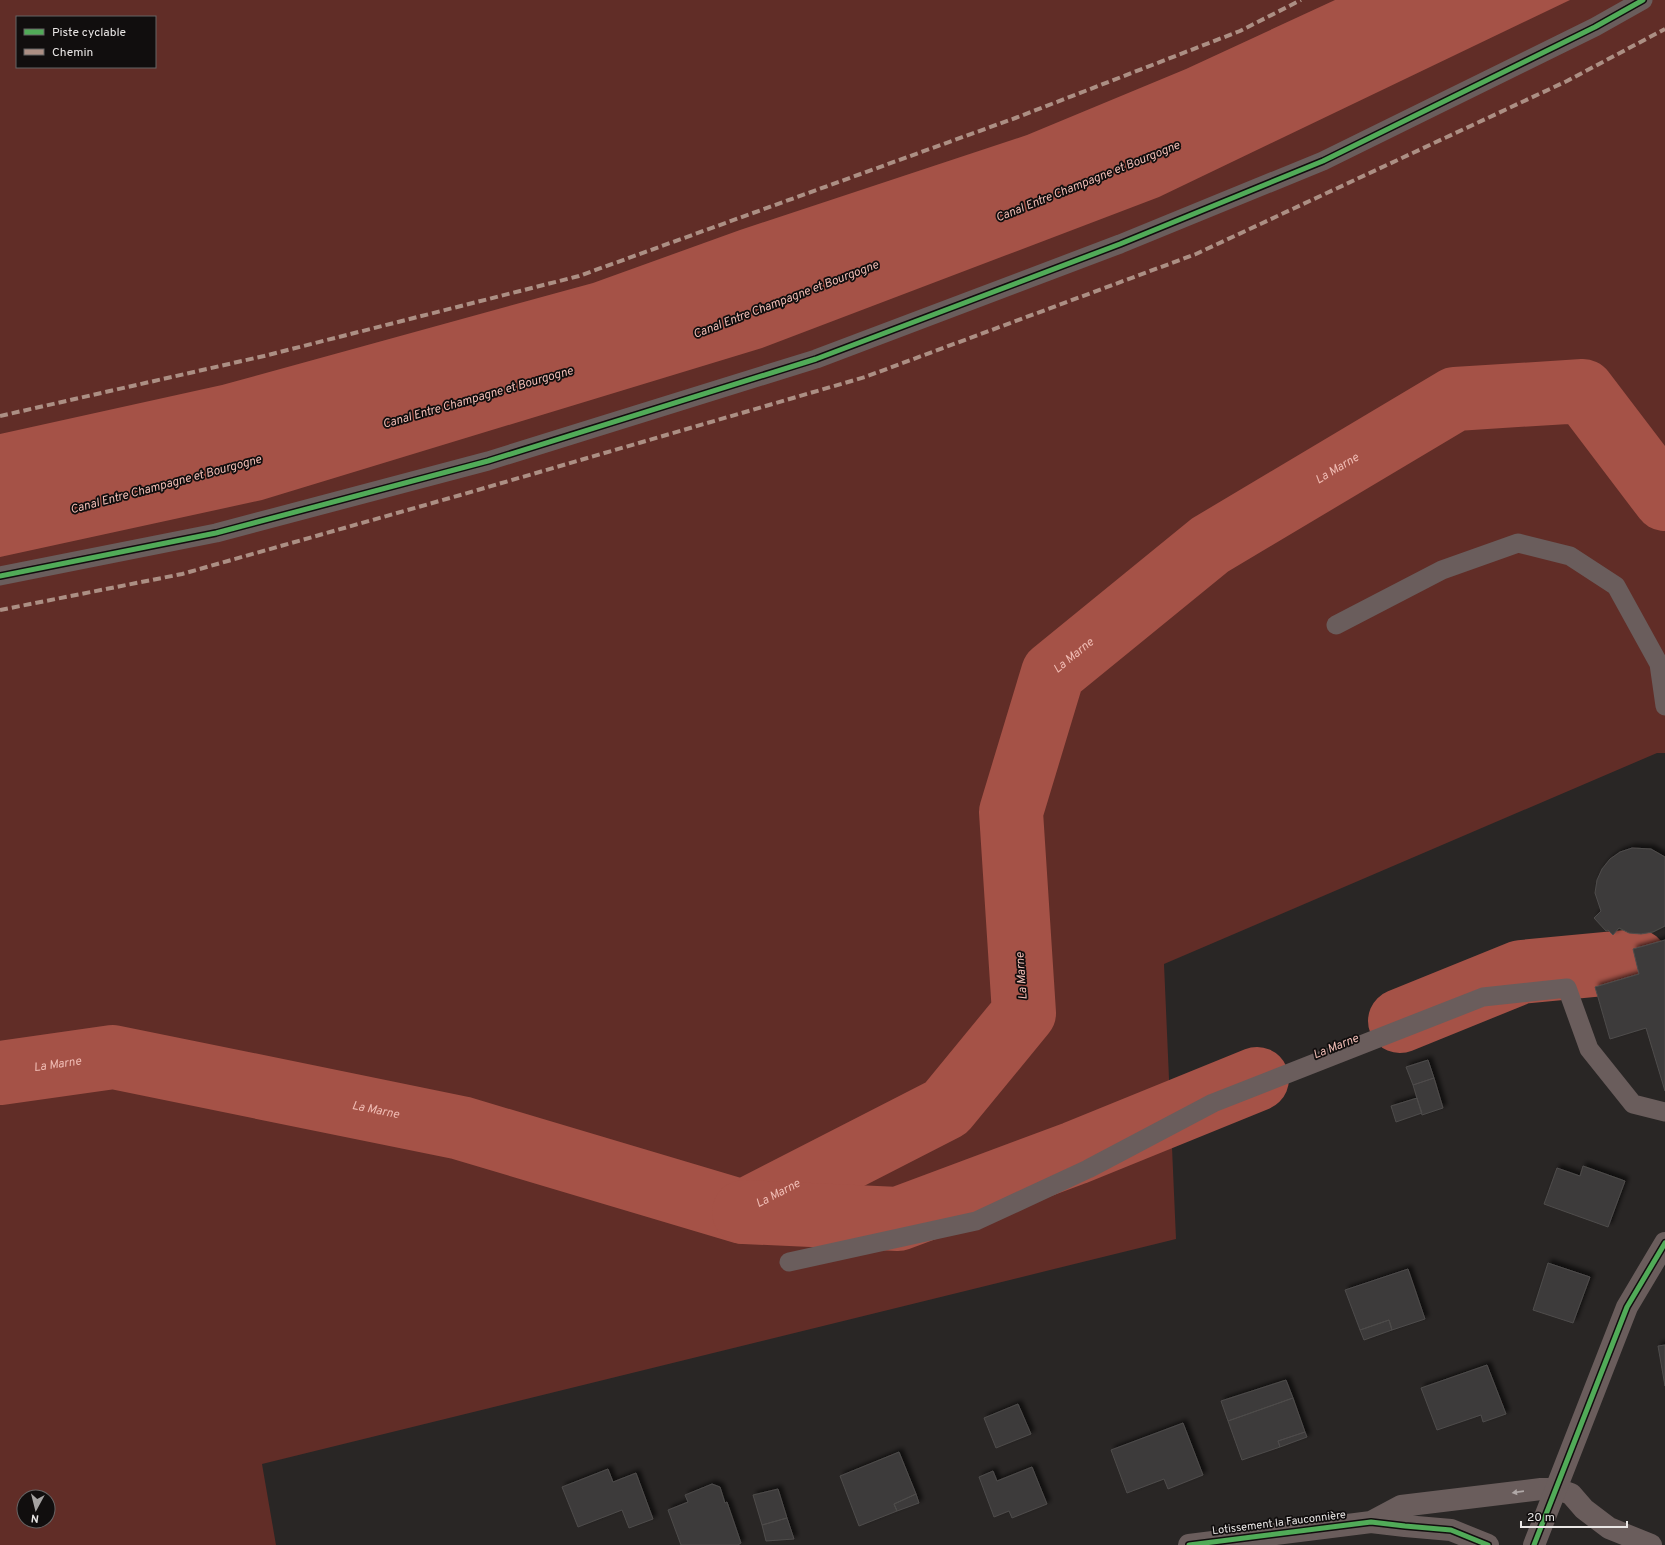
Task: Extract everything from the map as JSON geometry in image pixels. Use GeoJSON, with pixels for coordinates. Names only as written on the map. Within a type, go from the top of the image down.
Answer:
{"type":"FeatureCollection","features":[{"type":"Feature","properties":{"kind":"street"},"geometry":{"type":"LineString","coordinates":[[1534,1545],[1627,1307],[1665,1243]]}},
{"type":"Feature","properties":{"kind":"street"},"geometry":{"type":"LineString","coordinates":[[1371,1522],[1401,1506],[1541,1489],[1557,1489],[1571,1494],[1584,1509],[1609,1528],[1651,1545]]}},
{"type":"Feature","properties":{"kind":"street"},"geometry":{"type":"LineString","coordinates":[[1371,1522],[1451,1530],[1488,1545]]}},
{"type":"Feature","properties":{"kind":"street","name":"Lotissement la Fauconnière"},"geometry":{"type":"LineString","coordinates":[[1189,1545],[1371,1522]]}},
{"type":"Feature","properties":{"kind":"lane"},"geometry":{"type":"LineString","coordinates":[[0,576],[216,533],[488,462],[816,359],[1120,244],[1323,161],[1595,27],[1643,0]]}},
{"type":"Feature","properties":{"kind":"lane"},"geometry":{"type":"LineString","coordinates":[[1336,625],[1442,570],[1518,543],[1526,544],[1570,556],[1616,586],[1659,664],[1665,706]]}},
{"type":"Feature","properties":{"kind":"lane"},"geometry":{"type":"LineString","coordinates":[[789,1262],[976,1221],[1088,1169],[1213,1103],[1482,997],[1567,988],[1589,1049],[1633,1104],[1665,1112]]}},
{"type":"Feature","properties":{"kind":"shaded area"},"geometry":{"type":"Polygon","coordinates":[[[0,0],[1665,0],[1665,753],[1657,753],[1164,964],[1176,1239],[262,1464],[276,1545],[0,1545],[0,0]]]}},
{"type":"Feature","properties":{"kind":"water","name":"Canal Entre Champagne et Bourgogne"},"geometry":{"type":"Polygon","coordinates":[[[1335,0],[1570,0],[1159,197],[762,348],[262,500],[0,557],[0,434],[222,385],[593,283],[740,230],[1027,135],[1186,69],[1335,0]]]}},
{"type":"Feature","properties":{"kind":"building"},"geometry":{"type":"Polygon","coordinates":[[[1632,848],[1651,849],[1665,857],[1665,926],[1653,932],[1641,934],[1629,933],[1619,928],[1613,935],[1608,930],[1606,931],[1594,918],[1601,911],[1595,893],[1597,880],[1602,869],[1610,859],[1620,852],[1632,848]]]}},
{"type":"Feature","properties":{"kind":"building"},"geometry":{"type":"Polygon","coordinates":[[[1665,940],[1665,1091],[1646,1028],[1610,1039],[1595,987],[1639,974],[1633,949],[1665,940]]]}},
{"type":"Feature","properties":{"kind":"building"},"geometry":{"type":"Polygon","coordinates":[[[1428,1060],[1434,1078],[1413,1085],[1406,1067],[1428,1060]]]}},
{"type":"Feature","properties":{"kind":"building"},"geometry":{"type":"Polygon","coordinates":[[[1434,1078],[1443,1108],[1422,1115],[1413,1085],[1434,1078]]]}},
{"type":"Feature","properties":{"kind":"building"},"geometry":{"type":"Polygon","coordinates":[[[1417,1098],[1422,1113],[1396,1122],[1391,1106],[1417,1098]]]}},
{"type":"Feature","properties":{"kind":"building"},"geometry":{"type":"Polygon","coordinates":[[[1583,1166],[1625,1181],[1608,1227],[1544,1204],[1557,1168],[1580,1176],[1583,1166]]]}},
{"type":"Feature","properties":{"kind":"building"},"geometry":{"type":"Polygon","coordinates":[[[1548,1263],[1590,1277],[1573,1323],[1533,1310],[1548,1263]]]}},
{"type":"Feature","properties":{"kind":"building"},"geometry":{"type":"Polygon","coordinates":[[[1408,1269],[1425,1319],[1392,1330],[1389,1320],[1360,1330],[1345,1290],[1408,1269]]]}},
{"type":"Feature","properties":{"kind":"building"},"geometry":{"type":"Polygon","coordinates":[[[1389,1320],[1392,1330],[1364,1340],[1360,1330],[1389,1320]]]}},
{"type":"Feature","properties":{"kind":"building"},"geometry":{"type":"Polygon","coordinates":[[[1665,1345],[1665,1386],[1658,1346],[1665,1345]]]}},
{"type":"Feature","properties":{"kind":"building"},"geometry":{"type":"Polygon","coordinates":[[[1487,1365],[1506,1414],[1483,1422],[1481,1415],[1437,1430],[1421,1388],[1487,1365]]]}},
{"type":"Feature","properties":{"kind":"building"},"geometry":{"type":"Polygon","coordinates":[[[1286,1380],[1293,1398],[1228,1421],[1221,1401],[1286,1380]]]}},
{"type":"Feature","properties":{"kind":"building"},"geometry":{"type":"Polygon","coordinates":[[[1293,1398],[1305,1432],[1278,1441],[1280,1447],[1242,1460],[1228,1421],[1293,1398]]]}},
{"type":"Feature","properties":{"kind":"building"},"geometry":{"type":"Polygon","coordinates":[[[1018,1404],[1031,1434],[996,1448],[984,1418],[1018,1404]]]}},
{"type":"Feature","properties":{"kind":"building"},"geometry":{"type":"Polygon","coordinates":[[[1183,1423],[1203,1475],[1168,1489],[1164,1479],[1127,1493],[1111,1450],[1183,1423]]]}},
{"type":"Feature","properties":{"kind":"building"},"geometry":{"type":"Polygon","coordinates":[[[1305,1432],[1307,1437],[1280,1447],[1278,1441],[1305,1432]]]}},
{"type":"Feature","properties":{"kind":"building"},"geometry":{"type":"Polygon","coordinates":[[[899,1452],[916,1494],[894,1504],[897,1511],[859,1526],[840,1476],[899,1452]]]}},
{"type":"Feature","properties":{"kind":"building"},"geometry":{"type":"Polygon","coordinates":[[[1032,1467],[1047,1504],[1012,1518],[1009,1511],[994,1517],[979,1477],[993,1471],[997,1481],[1032,1467]]]}},
{"type":"Feature","properties":{"kind":"building"},"geometry":{"type":"Polygon","coordinates":[[[608,1469],[613,1482],[636,1473],[653,1519],[629,1528],[622,1510],[578,1527],[562,1487],[608,1469]]]}},
{"type":"Feature","properties":{"kind":"building"},"geometry":{"type":"Polygon","coordinates":[[[712,1484],[720,1487],[725,1503],[727,1502],[741,1543],[738,1545],[681,1545],[668,1510],[688,1502],[685,1495],[712,1484]]]}},
{"type":"Feature","properties":{"kind":"building"},"geometry":{"type":"Polygon","coordinates":[[[778,1489],[787,1518],[762,1525],[753,1495],[778,1489]]]}},
{"type":"Feature","properties":{"kind":"building"},"geometry":{"type":"Polygon","coordinates":[[[916,1494],[919,1503],[897,1511],[894,1504],[916,1494]]]}},
{"type":"Feature","properties":{"kind":"building"},"geometry":{"type":"Polygon","coordinates":[[[787,1518],[794,1539],[766,1541],[762,1525],[787,1518]]]}},
{"type":"Feature","properties":{"kind":"waterway","name":"La Marne"},"geometry":{"type":"LineString","coordinates":[[0,1073],[113,1057],[461,1128],[743,1212],[946,1108],[1024,1013],[1011,812],[1053,673],[1210,545],[1455,399],[1583,391],[1665,499]]}},
{"type":"Feature","properties":{"kind":"waterway","name":"La Marne"},"geometry":{"type":"LineString","coordinates":[[1400,1021],[1521,972],[1636,961]]}},
{"type":"Feature","properties":{"kind":"waterway","name":"La Marne"},"geometry":{"type":"LineString","coordinates":[[744,1212],[898,1219],[1075,1153],[1257,1079]]}},
{"type":"Feature","properties":{"kind":"marked path"},"geometry":{"type":"LineString","coordinates":[[0,416],[264,356],[579,276],[1018,117],[1240,31],[1301,0]]}},
{"type":"Feature","properties":{"kind":"marked path"},"geometry":{"type":"LineString","coordinates":[[0,610],[182,574],[464,494],[865,377],[1196,254],[1567,81],[1665,29]]}},
{"type":"Feature","properties":{"kind":"cycle path"},"geometry":{"type":"LineString","coordinates":[[0,576],[216,533],[488,461],[816,359],[1120,244],[1323,161],[1595,27],[1643,0]]}},
{"type":"Feature","properties":{"kind":"cycle path"},"geometry":{"type":"LineString","coordinates":[[1534,1545],[1627,1307],[1665,1243]]}},
{"type":"Feature","properties":{"kind":"cycle path"},"geometry":{"type":"LineString","coordinates":[[1189,1545],[1371,1522],[1451,1530],[1488,1545]]}}]}
